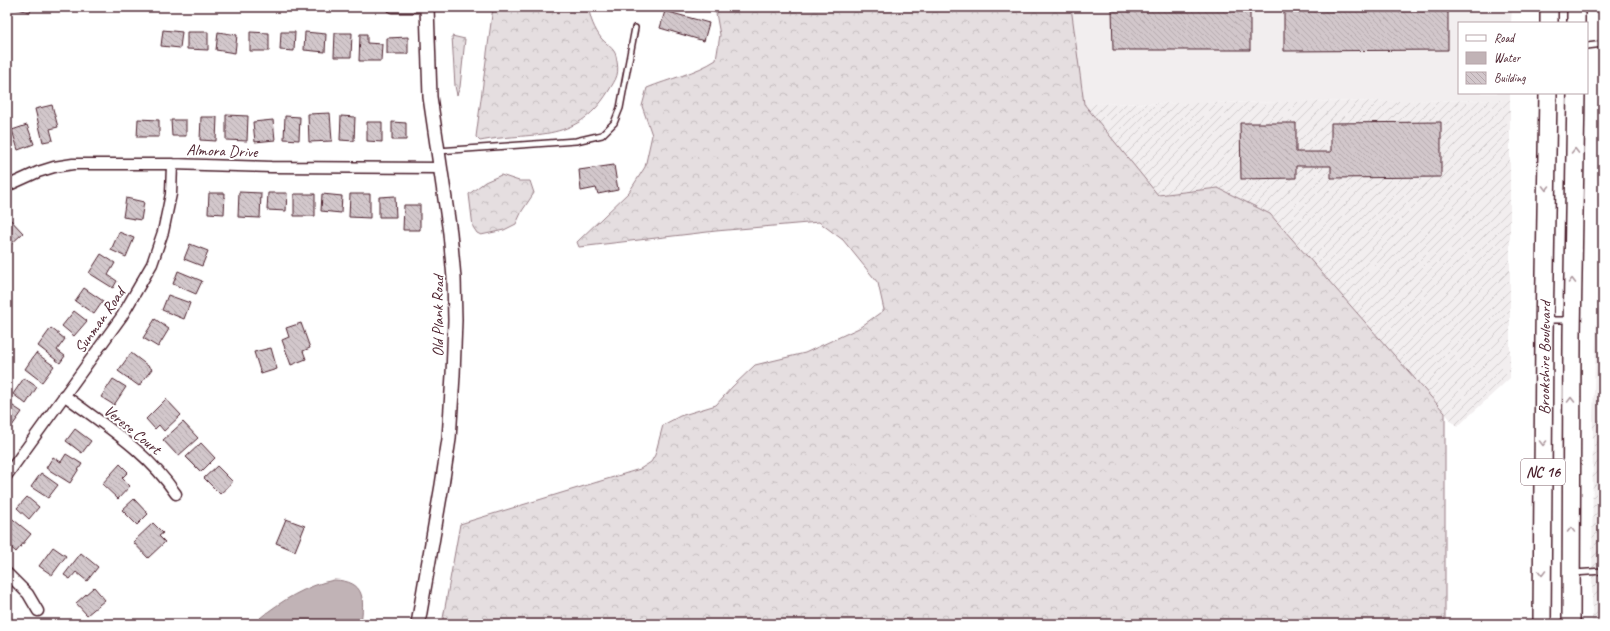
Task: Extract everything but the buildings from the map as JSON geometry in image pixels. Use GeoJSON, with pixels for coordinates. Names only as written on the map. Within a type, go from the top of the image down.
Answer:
{"type":"FeatureCollection","features":[{"type":"Feature","properties":{"kind":"highway"},"geometry":{"type":"LineString","coordinates":[[1549,7],[1549,22]]}},
{"type":"Feature","properties":{"kind":"highway"},"geometry":{"type":"LineString","coordinates":[[1576,7],[1576,22]]}},
{"type":"Feature","properties":{"kind":"highway","name":"Brookshire Boulevard"},"geometry":{"type":"LineString","coordinates":[[1542,624],[1544,320],[1548,94]]}},
{"type":"Feature","properties":{"kind":"highway","name":"Brookshire Boulevard"},"geometry":{"type":"LineString","coordinates":[[1571,624],[1572,320],[1576,94]]}},
{"type":"Feature","properties":{"kind":"street"},"geometry":{"type":"LineString","coordinates":[[392,7],[427,7]]}},
{"type":"Feature","properties":{"kind":"street","name":"Old Plank Road"},"geometry":{"type":"LineString","coordinates":[[418,624],[449,439],[454,375],[455,320],[454,278],[450,233],[430,98],[427,7]]}},
{"type":"Feature","properties":{"kind":"street","name":"Almora Drive"},"geometry":{"type":"LineString","coordinates":[[7,186],[38,172],[54,167],[72,164],[440,168]]}},
{"type":"Feature","properties":{"kind":"street","name":"Sunman Road"},"geometry":{"type":"LineString","coordinates":[[7,475],[128,307],[152,264],[163,232],[171,194],[172,164]]}},
{"type":"Feature","properties":{"kind":"street","name":"Verese Court"},"geometry":{"type":"LineString","coordinates":[[64,395],[123,438],[156,467],[176,494]]}},
{"type":"Feature","properties":{"kind":"street"},"geometry":{"type":"LineString","coordinates":[[7,574],[28,594],[38,611]]}},
{"type":"Feature","properties":{"kind":"lane"},"geometry":{"type":"LineString","coordinates":[[437,151],[576,141],[602,135],[614,123],[620,108],[635,28]]}},
{"type":"Feature","properties":{"kind":"lane"},"geometry":{"type":"LineString","coordinates":[[1588,46],[1603,44]]}},
{"type":"Feature","properties":{"kind":"lane"},"geometry":{"type":"LineString","coordinates":[[1544,320],[1572,320]]}},
{"type":"Feature","properties":{"kind":"lane"},"geometry":{"type":"LineString","coordinates":[[1571,573],[1603,571]]}},
{"type":"Feature","properties":{"kind":"shaded area"},"geometry":{"type":"Polygon","coordinates":[[[1028,7],[1512,7],[1511,22],[1458,22],[1458,94],[1510,94],[1510,100],[1084,104],[1028,7]]]}},
{"type":"Feature","properties":{"kind":"shaded area"},"geometry":{"type":"Polygon","coordinates":[[[1510,100],[1510,378],[1457,427],[1270,214],[1218,188],[1158,195],[1084,104],[1510,100]]]}},
{"type":"Feature","properties":{"kind":"shaded area"},"geometry":{"type":"Polygon","coordinates":[[[1603,143],[1603,417],[1593,417],[1603,143]]]}},
{"type":"Feature","properties":{"kind":"shaded area"},"geometry":{"type":"Polygon","coordinates":[[[1593,417],[1603,417],[1603,624],[1592,624],[1593,417]]]}},
{"type":"Feature","properties":{"kind":"green space"},"geometry":{"type":"Polygon","coordinates":[[[493,7],[589,7],[591,19],[597,31],[601,38],[615,53],[618,68],[614,83],[595,109],[581,121],[551,133],[480,141],[476,137],[493,7]]]}},
{"type":"Feature","properties":{"kind":"green space"},"geometry":{"type":"Polygon","coordinates":[[[704,7],[1071,7],[1084,104],[1158,195],[1218,188],[1270,214],[1445,413],[1445,624],[442,624],[460,524],[640,469],[651,462],[655,455],[663,425],[680,416],[716,405],[755,365],[805,353],[859,328],[884,310],[878,283],[843,240],[819,222],[716,231],[579,247],[577,242],[629,192],[645,167],[652,135],[642,106],[647,88],[691,72],[716,60],[720,35],[716,13],[704,7]]]}},
{"type":"Feature","properties":{"kind":"green space"},"geometry":{"type":"Polygon","coordinates":[[[452,36],[465,39],[460,87],[457,95],[455,86],[452,36]]]}},
{"type":"Feature","properties":{"kind":"green space"},"geometry":{"type":"Polygon","coordinates":[[[501,175],[519,181],[530,181],[534,193],[522,211],[516,224],[504,230],[481,235],[477,233],[473,227],[469,194],[485,182],[501,175]]]}},
{"type":"Feature","properties":{"kind":"water"},"geometry":{"type":"Polygon","coordinates":[[[334,580],[352,584],[361,593],[363,607],[361,624],[265,624],[260,618],[295,594],[324,582],[334,580]]]}}]}
